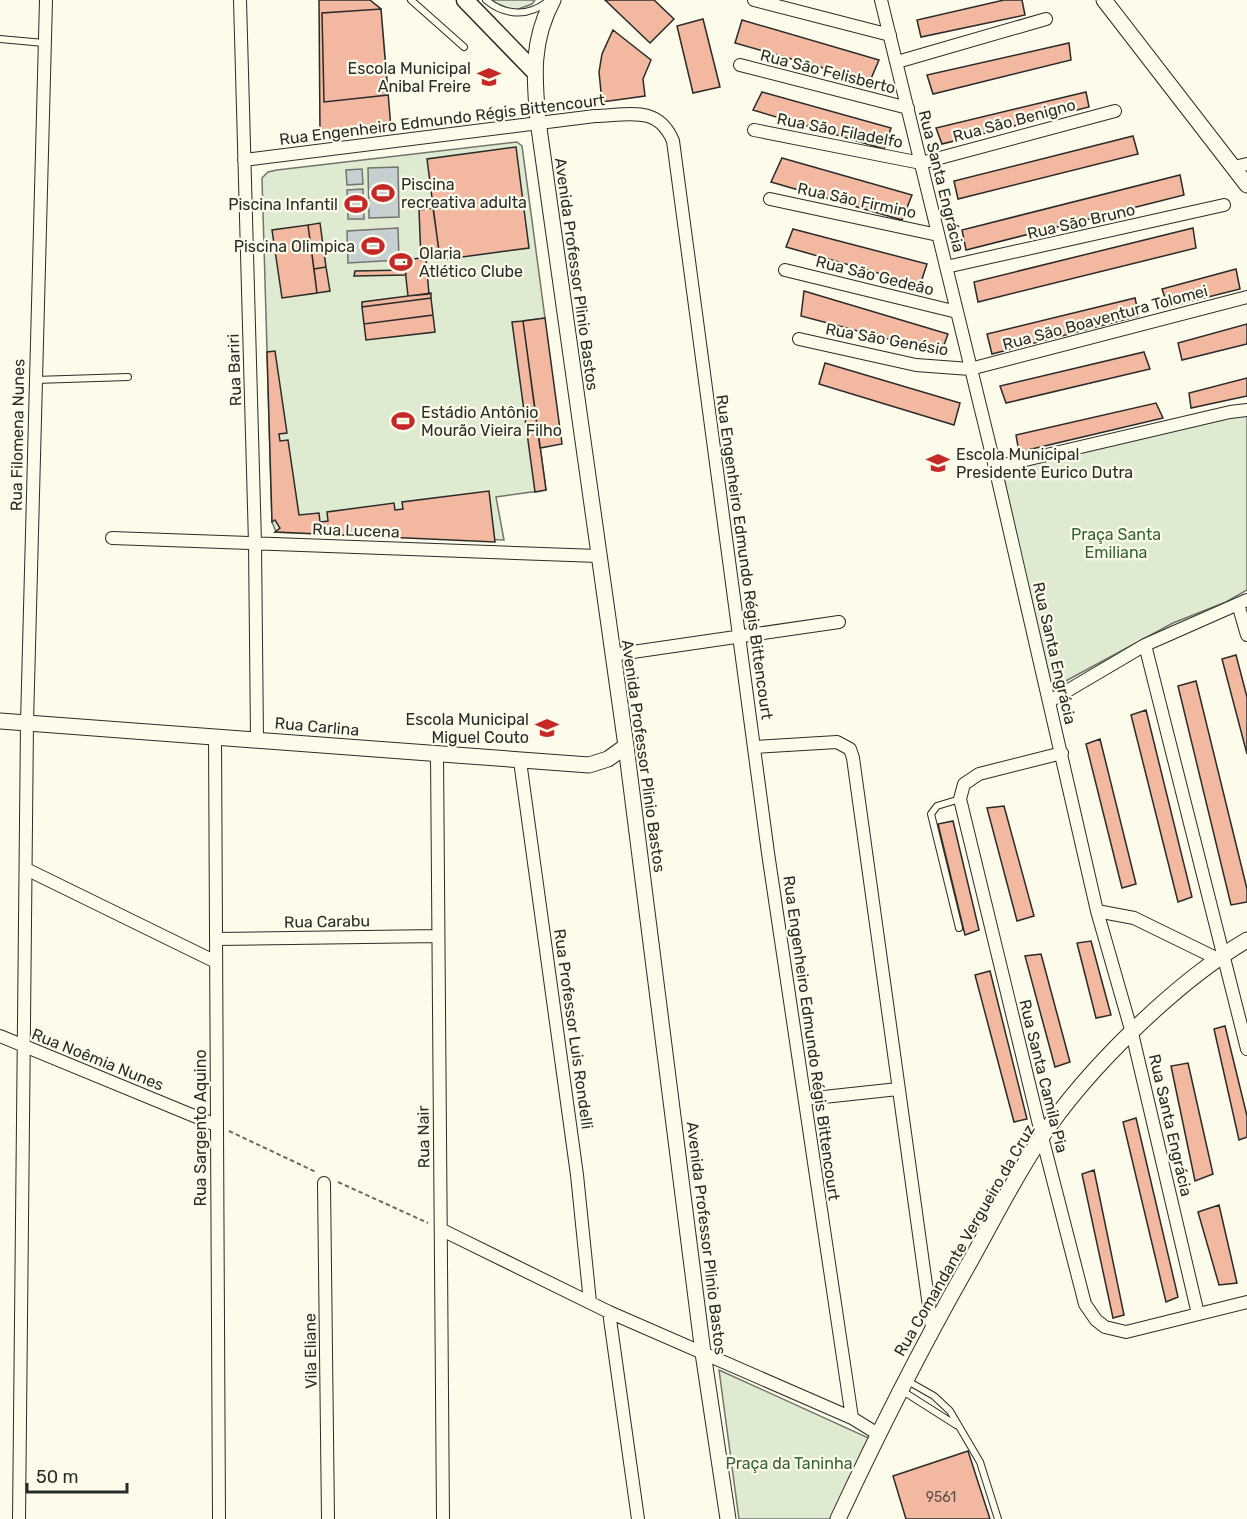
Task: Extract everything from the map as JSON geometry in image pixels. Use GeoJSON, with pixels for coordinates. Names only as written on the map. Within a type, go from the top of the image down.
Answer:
{"type":"FeatureCollection","features":[{"type":"Feature","properties":{"kind":"main road"},"geometry":{"type":"LineString","coordinates":[[465,0],[533,70]]}},
{"type":"Feature","properties":{"kind":"street","name":"Rua Filomena Nunes"},"geometry":{"type":"LineString","coordinates":[[18,1519],[27,723],[34,380],[46,0]]}},
{"type":"Feature","properties":{"kind":"street","name":"Rua Bariri"},"geometry":{"type":"LineString","coordinates":[[240,0],[255,543],[257,740]]}},
{"type":"Feature","properties":{"kind":"street","name":"Avenida Professor Plinio Bastos"},"geometry":{"type":"LineString","coordinates":[[551,0],[539,33],[533,70],[538,121],[626,746],[703,1353],[728,1519]]}},
{"type":"Feature","properties":{"kind":"street"},"geometry":{"type":"LineString","coordinates":[[754,0],[890,35]]}},
{"type":"Feature","properties":{"kind":"street","name":"Rua Santa Engrácia"},"geometry":{"type":"LineString","coordinates":[[881,0],[995,467],[1097,911],[1132,1033],[1198,1314]]}},
{"type":"Feature","properties":{"kind":"street"},"geometry":{"type":"LineString","coordinates":[[1104,0],[1240,166],[1247,185]]}},
{"type":"Feature","properties":{"kind":"street"},"geometry":{"type":"LineString","coordinates":[[897,62],[1046,19]]}},
{"type":"Feature","properties":{"kind":"street","name":"Rua São Felisberto"},"geometry":{"type":"LineString","coordinates":[[740,65],[908,108]]}},
{"type":"Feature","properties":{"kind":"street","name":"Rua São Benigno"},"geometry":{"type":"LineString","coordinates":[[921,163],[1115,111]]}},
{"type":"Feature","properties":{"kind":"street","name":"Rua Engenheiro Edmundo Régis Bittencourt"},"geometry":{"type":"LineString","coordinates":[[244,160],[538,121],[595,116],[650,115],[668,127],[674,141],[754,747],[852,1418]]}},
{"type":"Feature","properties":{"kind":"street","name":"Rua São Filadelfo"},"geometry":{"type":"LineString","coordinates":[[754,130],[921,163]]}},
{"type":"Feature","properties":{"kind":"street","name":"Rua São Firmino"},"geometry":{"type":"LineString","coordinates":[[770,199],[938,235]]}},
{"type":"Feature","properties":{"kind":"street","name":"Rua São Bruno"},"geometry":{"type":"LineString","coordinates":[[946,267],[1224,205]]}},
{"type":"Feature","properties":{"kind":"street","name":"Rua São Gedeão"},"geometry":{"type":"LineString","coordinates":[[785,270],[957,312]]}},
{"type":"Feature","properties":{"kind":"street","name":"Rua São Boaventura Tolomei"},"geometry":{"type":"LineString","coordinates":[[970,369],[1247,297]]}},
{"type":"Feature","properties":{"kind":"street","name":"Rua São Genésio"},"geometry":{"type":"LineString","coordinates":[[799,339],[916,365],[970,369]]}},
{"type":"Feature","properties":{"kind":"street"},"geometry":{"type":"LineString","coordinates":[[995,467],[1247,410]]}},
{"type":"Feature","properties":{"kind":"street","name":"Rua Lucena"},"geometry":{"type":"LineString","coordinates":[[112,538],[598,556]]}},
{"type":"Feature","properties":{"kind":"street"},"geometry":{"type":"LineString","coordinates":[[1050,701],[1145,645],[1242,602],[1247,635]]}},
{"type":"Feature","properties":{"kind":"street"},"geometry":{"type":"LineString","coordinates":[[612,655],[839,622]]}},
{"type":"Feature","properties":{"kind":"street"},"geometry":{"type":"LineString","coordinates":[[1145,645],[1221,956],[1247,1049]]}},
{"type":"Feature","properties":{"kind":"street","name":"Rua Carlina"},"geometry":{"type":"LineString","coordinates":[[0,721],[589,765],[608,759],[626,746]]}},
{"type":"Feature","properties":{"kind":"street","name":"Rua Sargento Aquino"},"geometry":{"type":"LineString","coordinates":[[215,736],[219,1519]]}},
{"type":"Feature","properties":{"kind":"street"},"geometry":{"type":"LineString","coordinates":[[754,747],[837,741],[850,749],[932,1328]]}},
{"type":"Feature","properties":{"kind":"street"},"geometry":{"type":"LineString","coordinates":[[960,799],[964,784],[979,774],[1062,753]]}},
{"type":"Feature","properties":{"kind":"street","name":"Rua Nair"},"geometry":{"type":"LineString","coordinates":[[437,754],[443,1519]]}},
{"type":"Feature","properties":{"kind":"street","name":"Rua Professor Luis Rondelli"},"geometry":{"type":"LineString","coordinates":[[520,761],[576,1163],[590,1302]]}},
{"type":"Feature","properties":{"kind":"street","name":"Rua Santa Camila Pia"},"geometry":{"type":"LineString","coordinates":[[960,799],[1041,1137],[1086,1304],[1096,1320],[1106,1327],[1126,1332],[1247,1302]]}},
{"type":"Feature","properties":{"kind":"street"},"geometry":{"type":"LineString","coordinates":[[26,869],[216,962]]}},
{"type":"Feature","properties":{"kind":"street"},"geometry":{"type":"LineString","coordinates":[[1097,911],[1134,918],[1221,956]]}},
{"type":"Feature","properties":{"kind":"street","name":"Rua Carabu"},"geometry":{"type":"LineString","coordinates":[[216,939],[438,936]]}},
{"type":"Feature","properties":{"kind":"street","name":"Rua Comandante Vergueiro da Cruz"},"geometry":{"type":"LineString","coordinates":[[838,1519],[932,1328],[1041,1137],[1098,1069],[1173,993],[1221,956],[1247,940]]}},
{"type":"Feature","properties":{"kind":"street","name":"Rua Noêmia Nunes"},"geometry":{"type":"LineString","coordinates":[[0,1036],[216,1125]]}},
{"type":"Feature","properties":{"kind":"street"},"geometry":{"type":"LineString","coordinates":[[805,1099],[898,1089]]}},
{"type":"Feature","properties":{"kind":"street","name":"Vila Eliane"},"geometry":{"type":"LineString","coordinates":[[324,1183],[328,1519]]}},
{"type":"Feature","properties":{"kind":"street"},"geometry":{"type":"LineString","coordinates":[[442,1230],[609,1311],[852,1418],[878,1434]]}},
{"type":"Feature","properties":{"kind":"street"},"geometry":{"type":"LineString","coordinates":[[609,1311],[638,1519]]}},
{"type":"Feature","properties":{"kind":"lane"},"geometry":{"type":"LineString","coordinates":[[411,0],[464,46]]}},
{"type":"Feature","properties":{"kind":"lane"},"geometry":{"type":"LineString","coordinates":[[486,0],[497,9],[518,14],[528,12],[551,0]]}},
{"type":"Feature","properties":{"kind":"lane"},"geometry":{"type":"LineString","coordinates":[[0,39],[44,43]]}},
{"type":"Feature","properties":{"kind":"lane"},"geometry":{"type":"LineString","coordinates":[[34,380],[128,377]]}},
{"type":"Feature","properties":{"kind":"lane"},"geometry":{"type":"LineString","coordinates":[[959,928],[931,814],[937,806],[960,799]]}},
{"type":"Feature","properties":{"kind":"lane"},"geometry":{"type":"LineString","coordinates":[[903,1385],[956,1425]]}},
{"type":"Feature","properties":{"kind":"lane"},"geometry":{"type":"LineString","coordinates":[[903,1385],[943,1402],[980,1462],[998,1519]]}},
{"type":"Feature","properties":{"kind":"green space"},"geometry":{"type":"Polygon","coordinates":[[[490,0],[535,0],[532,4],[513,11],[490,0]]]}},
{"type":"Feature","properties":{"kind":"green space"},"geometry":{"type":"Polygon","coordinates":[[[517,142],[522,146],[545,318],[523,321],[546,490],[496,497],[504,540],[276,532],[272,522],[262,178],[268,172],[277,170],[517,142]]]}},
{"type":"Feature","properties":{"kind":"green space","name":"Praça Santa Emiliana"},"geometry":{"type":"Polygon","coordinates":[[[1247,413],[1247,590],[1226,602],[1173,623],[1049,690],[1002,470],[1247,413]]]}},
{"type":"Feature","properties":{"kind":"green space","name":"Praça da Taninha"},"geometry":{"type":"Polygon","coordinates":[[[719,1370],[873,1440],[834,1519],[739,1519],[719,1370]]]}},
{"type":"Feature","properties":{"kind":"shaded area","name":"Piscina recreativa adulta"},"geometry":{"type":"Polygon","coordinates":[[[398,167],[399,217],[369,218],[368,168],[398,167]]]}},
{"type":"Feature","properties":{"kind":"shaded area","name":"Piscina Infantil"},"geometry":{"type":"Polygon","coordinates":[[[362,169],[363,184],[347,185],[346,170],[362,169]]]}},
{"type":"Feature","properties":{"kind":"shaded area","name":"Piscina Infantil"},"geometry":{"type":"Polygon","coordinates":[[[363,189],[364,219],[348,219],[347,190],[363,189]]]}},
{"type":"Feature","properties":{"kind":"shaded area","name":"Piscina Olimpica"},"geometry":{"type":"Polygon","coordinates":[[[398,228],[399,260],[348,263],[347,231],[398,228]]]}},
{"type":"Feature","properties":{"kind":"building"},"geometry":{"type":"Polygon","coordinates":[[[319,0],[370,0],[381,9],[391,128],[320,134],[319,0]]]}},
{"type":"Feature","properties":{"kind":"building"},"geometry":{"type":"Polygon","coordinates":[[[605,0],[654,0],[674,19],[650,43],[605,0]]]}},
{"type":"Feature","properties":{"kind":"building"},"geometry":{"type":"Polygon","coordinates":[[[1004,0],[1022,0],[1025,15],[921,37],[917,20],[1004,0]]]}},
{"type":"Feature","properties":{"kind":"building"},"geometry":{"type":"Polygon","coordinates":[[[381,9],[388,95],[324,102],[322,13],[381,9]]]}},
{"type":"Feature","properties":{"kind":"building"},"geometry":{"type":"Polygon","coordinates":[[[703,19],[720,87],[693,93],[677,26],[703,19]]]}},
{"type":"Feature","properties":{"kind":"building"},"geometry":{"type":"Polygon","coordinates":[[[742,20],[879,60],[870,81],[735,43],[742,20]]]}},
{"type":"Feature","properties":{"kind":"building"},"geometry":{"type":"Polygon","coordinates":[[[613,30],[651,60],[643,79],[645,96],[602,102],[599,72],[602,54],[613,30]]]}},
{"type":"Feature","properties":{"kind":"building"},"geometry":{"type":"Polygon","coordinates":[[[1069,43],[1071,60],[933,94],[927,75],[1069,43]]]}},
{"type":"Feature","properties":{"kind":"building"},"geometry":{"type":"Polygon","coordinates":[[[762,92],[891,128],[884,149],[753,110],[762,92]]]}},
{"type":"Feature","properties":{"kind":"building"},"geometry":{"type":"Polygon","coordinates":[[[1086,92],[1089,107],[942,144],[936,128],[1086,92]]]}},
{"type":"Feature","properties":{"kind":"building"},"geometry":{"type":"Polygon","coordinates":[[[1133,136],[1138,154],[958,199],[954,181],[1133,136]]]}},
{"type":"Feature","properties":{"kind":"building"},"geometry":{"type":"Polygon","coordinates":[[[516,147],[529,248],[440,260],[427,159],[516,147]]]}},
{"type":"Feature","properties":{"kind":"building"},"geometry":{"type":"Polygon","coordinates":[[[782,158],[912,195],[902,220],[771,182],[782,158]]]}},
{"type":"Feature","properties":{"kind":"building"},"geometry":{"type":"Polygon","coordinates":[[[1180,175],[1184,195],[966,250],[962,230],[1180,175]]]}},
{"type":"Feature","properties":{"kind":"building"},"geometry":{"type":"Polygon","coordinates":[[[433,208],[440,258],[421,260],[419,210],[433,208]]]}},
{"type":"Feature","properties":{"kind":"building"},"geometry":{"type":"Polygon","coordinates":[[[320,223],[326,267],[314,269],[308,225],[320,223]]]}},
{"type":"Feature","properties":{"kind":"building"},"geometry":{"type":"Polygon","coordinates":[[[308,225],[317,293],[282,298],[272,230],[308,225]]]}},
{"type":"Feature","properties":{"kind":"building"},"geometry":{"type":"Polygon","coordinates":[[[1193,228],[1196,248],[978,302],[974,282],[1193,228]]]}},
{"type":"Feature","properties":{"kind":"building"},"geometry":{"type":"Polygon","coordinates":[[[793,229],[927,264],[920,285],[786,247],[793,229]]]}},
{"type":"Feature","properties":{"kind":"building"},"geometry":{"type":"Polygon","coordinates":[[[421,258],[421,260],[426,260],[429,294],[408,296],[404,260],[421,258]]]}},
{"type":"Feature","properties":{"kind":"building"},"geometry":{"type":"Polygon","coordinates":[[[326,267],[330,291],[317,293],[314,269],[326,267]]]}},
{"type":"Feature","properties":{"kind":"building"},"geometry":{"type":"Polygon","coordinates":[[[1236,269],[1240,289],[1168,307],[1162,289],[1236,269]]]}},
{"type":"Feature","properties":{"kind":"building"},"geometry":{"type":"Polygon","coordinates":[[[405,270],[406,275],[354,276],[355,271],[405,270]]]}},
{"type":"Feature","properties":{"kind":"building"},"geometry":{"type":"Polygon","coordinates":[[[804,291],[948,334],[941,353],[801,316],[804,291]]]}},
{"type":"Feature","properties":{"kind":"building"},"geometry":{"type":"Polygon","coordinates":[[[431,293],[431,298],[362,307],[362,302],[431,293]]]}},
{"type":"Feature","properties":{"kind":"building"},"geometry":{"type":"Polygon","coordinates":[[[431,298],[435,332],[366,340],[362,307],[431,298]]]}},
{"type":"Feature","properties":{"kind":"building"},"geometry":{"type":"Polygon","coordinates":[[[431,298],[433,315],[364,324],[362,307],[431,298]]]}},
{"type":"Feature","properties":{"kind":"building"},"geometry":{"type":"Polygon","coordinates":[[[1135,298],[1139,316],[992,354],[987,334],[1135,298]]]}},
{"type":"Feature","properties":{"kind":"building"},"geometry":{"type":"Polygon","coordinates":[[[545,318],[562,444],[540,448],[523,321],[545,318]]]}},
{"type":"Feature","properties":{"kind":"building"},"geometry":{"type":"Polygon","coordinates":[[[523,321],[546,490],[535,492],[512,322],[523,321]]]}},
{"type":"Feature","properties":{"kind":"building"},"geometry":{"type":"Polygon","coordinates":[[[1247,324],[1247,344],[1182,360],[1178,343],[1247,324]]]}},
{"type":"Feature","properties":{"kind":"building"},"geometry":{"type":"Polygon","coordinates":[[[275,351],[287,433],[279,434],[280,441],[288,440],[299,515],[319,513],[320,522],[328,521],[327,512],[394,503],[395,510],[403,509],[402,502],[489,491],[495,542],[275,532],[280,528],[275,520],[272,522],[267,352],[275,351]]]}},
{"type":"Feature","properties":{"kind":"building"},"geometry":{"type":"Polygon","coordinates":[[[1144,352],[1150,369],[1006,403],[1000,386],[1144,352]]]}},
{"type":"Feature","properties":{"kind":"building"},"geometry":{"type":"Polygon","coordinates":[[[825,363],[960,403],[954,425],[819,384],[825,363]]]}},
{"type":"Feature","properties":{"kind":"building"},"geometry":{"type":"Polygon","coordinates":[[[1247,378],[1247,396],[1191,408],[1189,393],[1247,378]]]}},
{"type":"Feature","properties":{"kind":"building"},"geometry":{"type":"Polygon","coordinates":[[[1156,403],[1163,418],[1019,452],[1016,435],[1156,403]]]}},
{"type":"Feature","properties":{"kind":"building"},"geometry":{"type":"Polygon","coordinates":[[[1236,655],[1247,697],[1247,754],[1222,659],[1236,655]]]}},
{"type":"Feature","properties":{"kind":"building"},"geometry":{"type":"Polygon","coordinates":[[[1196,681],[1247,889],[1247,902],[1231,905],[1178,686],[1196,681]]]}},
{"type":"Feature","properties":{"kind":"building"},"geometry":{"type":"Polygon","coordinates":[[[1146,710],[1192,897],[1178,902],[1131,715],[1146,710]]]}},
{"type":"Feature","properties":{"kind":"building"},"geometry":{"type":"Polygon","coordinates":[[[1100,739],[1136,884],[1122,888],[1086,744],[1100,739]]]}},
{"type":"Feature","properties":{"kind":"building"},"geometry":{"type":"Polygon","coordinates":[[[1004,806],[1034,916],[1017,921],[987,808],[1004,806]]]}},
{"type":"Feature","properties":{"kind":"building"},"geometry":{"type":"Polygon","coordinates":[[[953,821],[979,930],[965,935],[938,824],[953,821]]]}},
{"type":"Feature","properties":{"kind":"building"},"geometry":{"type":"Polygon","coordinates":[[[1091,941],[1111,1015],[1096,1018],[1077,943],[1091,941]]]}},
{"type":"Feature","properties":{"kind":"building"},"geometry":{"type":"Polygon","coordinates":[[[1041,954],[1070,1062],[1055,1067],[1025,956],[1041,954]]]}},
{"type":"Feature","properties":{"kind":"building"},"geometry":{"type":"Polygon","coordinates":[[[990,971],[1027,1119],[1014,1122],[975,975],[990,971]]]}},
{"type":"Feature","properties":{"kind":"building"},"geometry":{"type":"Polygon","coordinates":[[[1225,1026],[1247,1116],[1247,1137],[1239,1140],[1214,1029],[1225,1026]]]}},
{"type":"Feature","properties":{"kind":"building"},"geometry":{"type":"Polygon","coordinates":[[[1188,1063],[1213,1174],[1195,1181],[1171,1066],[1188,1063]]]}},
{"type":"Feature","properties":{"kind":"building"},"geometry":{"type":"Polygon","coordinates":[[[1136,1118],[1178,1297],[1166,1302],[1123,1122],[1136,1118]]]}},
{"type":"Feature","properties":{"kind":"building"},"geometry":{"type":"Polygon","coordinates":[[[1094,1170],[1124,1315],[1113,1318],[1082,1174],[1094,1170]]]}},
{"type":"Feature","properties":{"kind":"building"},"geometry":{"type":"Polygon","coordinates":[[[1219,1205],[1237,1283],[1219,1285],[1198,1212],[1219,1205]]]}},
{"type":"Feature","properties":{"kind":"building"},"geometry":{"type":"Polygon","coordinates":[[[968,1451],[990,1519],[906,1519],[893,1476],[968,1451]]]}},
{"type":"Feature","properties":{"kind":"place","name":"Escola Municipal Anibal Freire"},"geometry":{"type":"Point","coordinates":[489,77]}},
{"type":"Feature","properties":{"kind":"place","name":"Piscina recreativa adulta"},"geometry":{"type":"Point","coordinates":[383,193]}},
{"type":"Feature","properties":{"kind":"place","name":"Piscina Infantil"},"geometry":{"type":"Point","coordinates":[356,204]}},
{"type":"Feature","properties":{"kind":"place","name":"Piscina Olimpica"},"geometry":{"type":"Point","coordinates":[373,246]}},
{"type":"Feature","properties":{"kind":"place","name":"Olaria Atlético Clube"},"geometry":{"type":"Point","coordinates":[401,262]}},
{"type":"Feature","properties":{"kind":"place","name":"Estádio Antônio Mourão Vieira Filho"},"geometry":{"type":"Point","coordinates":[403,421]}},
{"type":"Feature","properties":{"kind":"place","name":"Escola Municipal Presidente Eurico Dutra"},"geometry":{"type":"Point","coordinates":[938,463]}},
{"type":"Feature","properties":{"kind":"place","name":"Escola Municipal Miguel Couto"},"geometry":{"type":"Point","coordinates":[547,728]}}]}
